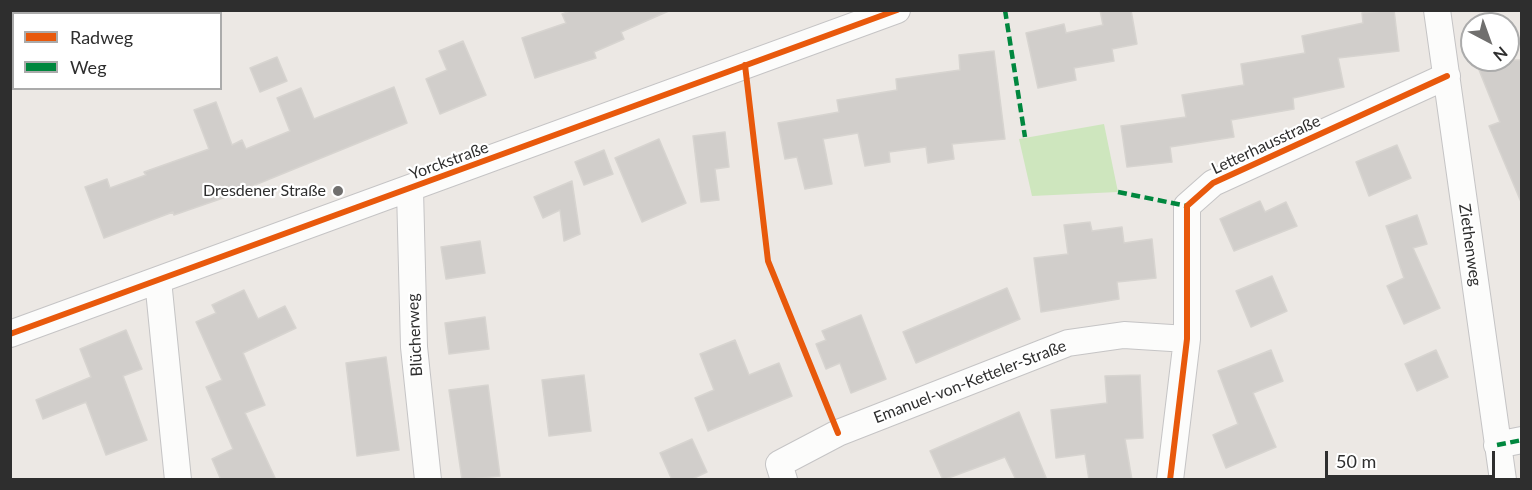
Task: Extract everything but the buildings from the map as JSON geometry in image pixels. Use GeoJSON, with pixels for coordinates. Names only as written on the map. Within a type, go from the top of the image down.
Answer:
{"type":"FeatureCollection","features":[{"type":"Feature","properties":{"kind":"street","name":"Yorckstraße"},"geometry":{"type":"LineString","coordinates":[[10,334],[410,190],[897,10]]}},
{"type":"Feature","properties":{"kind":"street","name":"Ziethenweg"},"geometry":{"type":"LineString","coordinates":[[1437,10],[1509,443],[1503,480]]}},
{"type":"Feature","properties":{"kind":"street","name":"Letterhausstraße"},"geometry":{"type":"LineString","coordinates":[[1170,480],[1187,339],[1187,206],[1213,183],[1447,76]]}},
{"type":"Feature","properties":{"kind":"street","name":"Blücherweg"},"geometry":{"type":"LineString","coordinates":[[410,190],[414,347],[428,480]]}},
{"type":"Feature","properties":{"kind":"street"},"geometry":{"type":"LineString","coordinates":[[158,280],[178,480]]}},
{"type":"Feature","properties":{"kind":"street","name":"Emanuel-von-Ketteler-Straße"},"geometry":{"type":"LineString","coordinates":[[784,480],[779,464],[838,434],[1068,343],[1124,335],[1187,339]]}},
{"type":"Feature","properties":{"kind":"green space"},"geometry":{"type":"Polygon","coordinates":[[[1104,124],[1118,192],[1032,196],[1019,139],[1104,124]]]}},
{"type":"Feature","properties":{"kind":"marked path"},"geometry":{"type":"LineString","coordinates":[[1005,10],[1025,137]]}},
{"type":"Feature","properties":{"kind":"marked path"},"geometry":{"type":"LineString","coordinates":[[1118,192],[1187,206]]}},
{"type":"Feature","properties":{"kind":"marked path"},"geometry":{"type":"LineString","coordinates":[[1497,445],[1522,440]]}},
{"type":"Feature","properties":{"kind":"cycle path"},"geometry":{"type":"LineString","coordinates":[[10,334],[897,10]]}},
{"type":"Feature","properties":{"kind":"cycle path"},"geometry":{"type":"LineString","coordinates":[[745,65],[768,261],[838,433]]}},
{"type":"Feature","properties":{"kind":"cycle path"},"geometry":{"type":"LineString","coordinates":[[1170,480],[1187,339],[1187,206],[1213,183],[1447,76]]}},
{"type":"Feature","properties":{"kind":"place","name":"Dresdener Straße"},"geometry":{"type":"Point","coordinates":[338,191]}}]}
